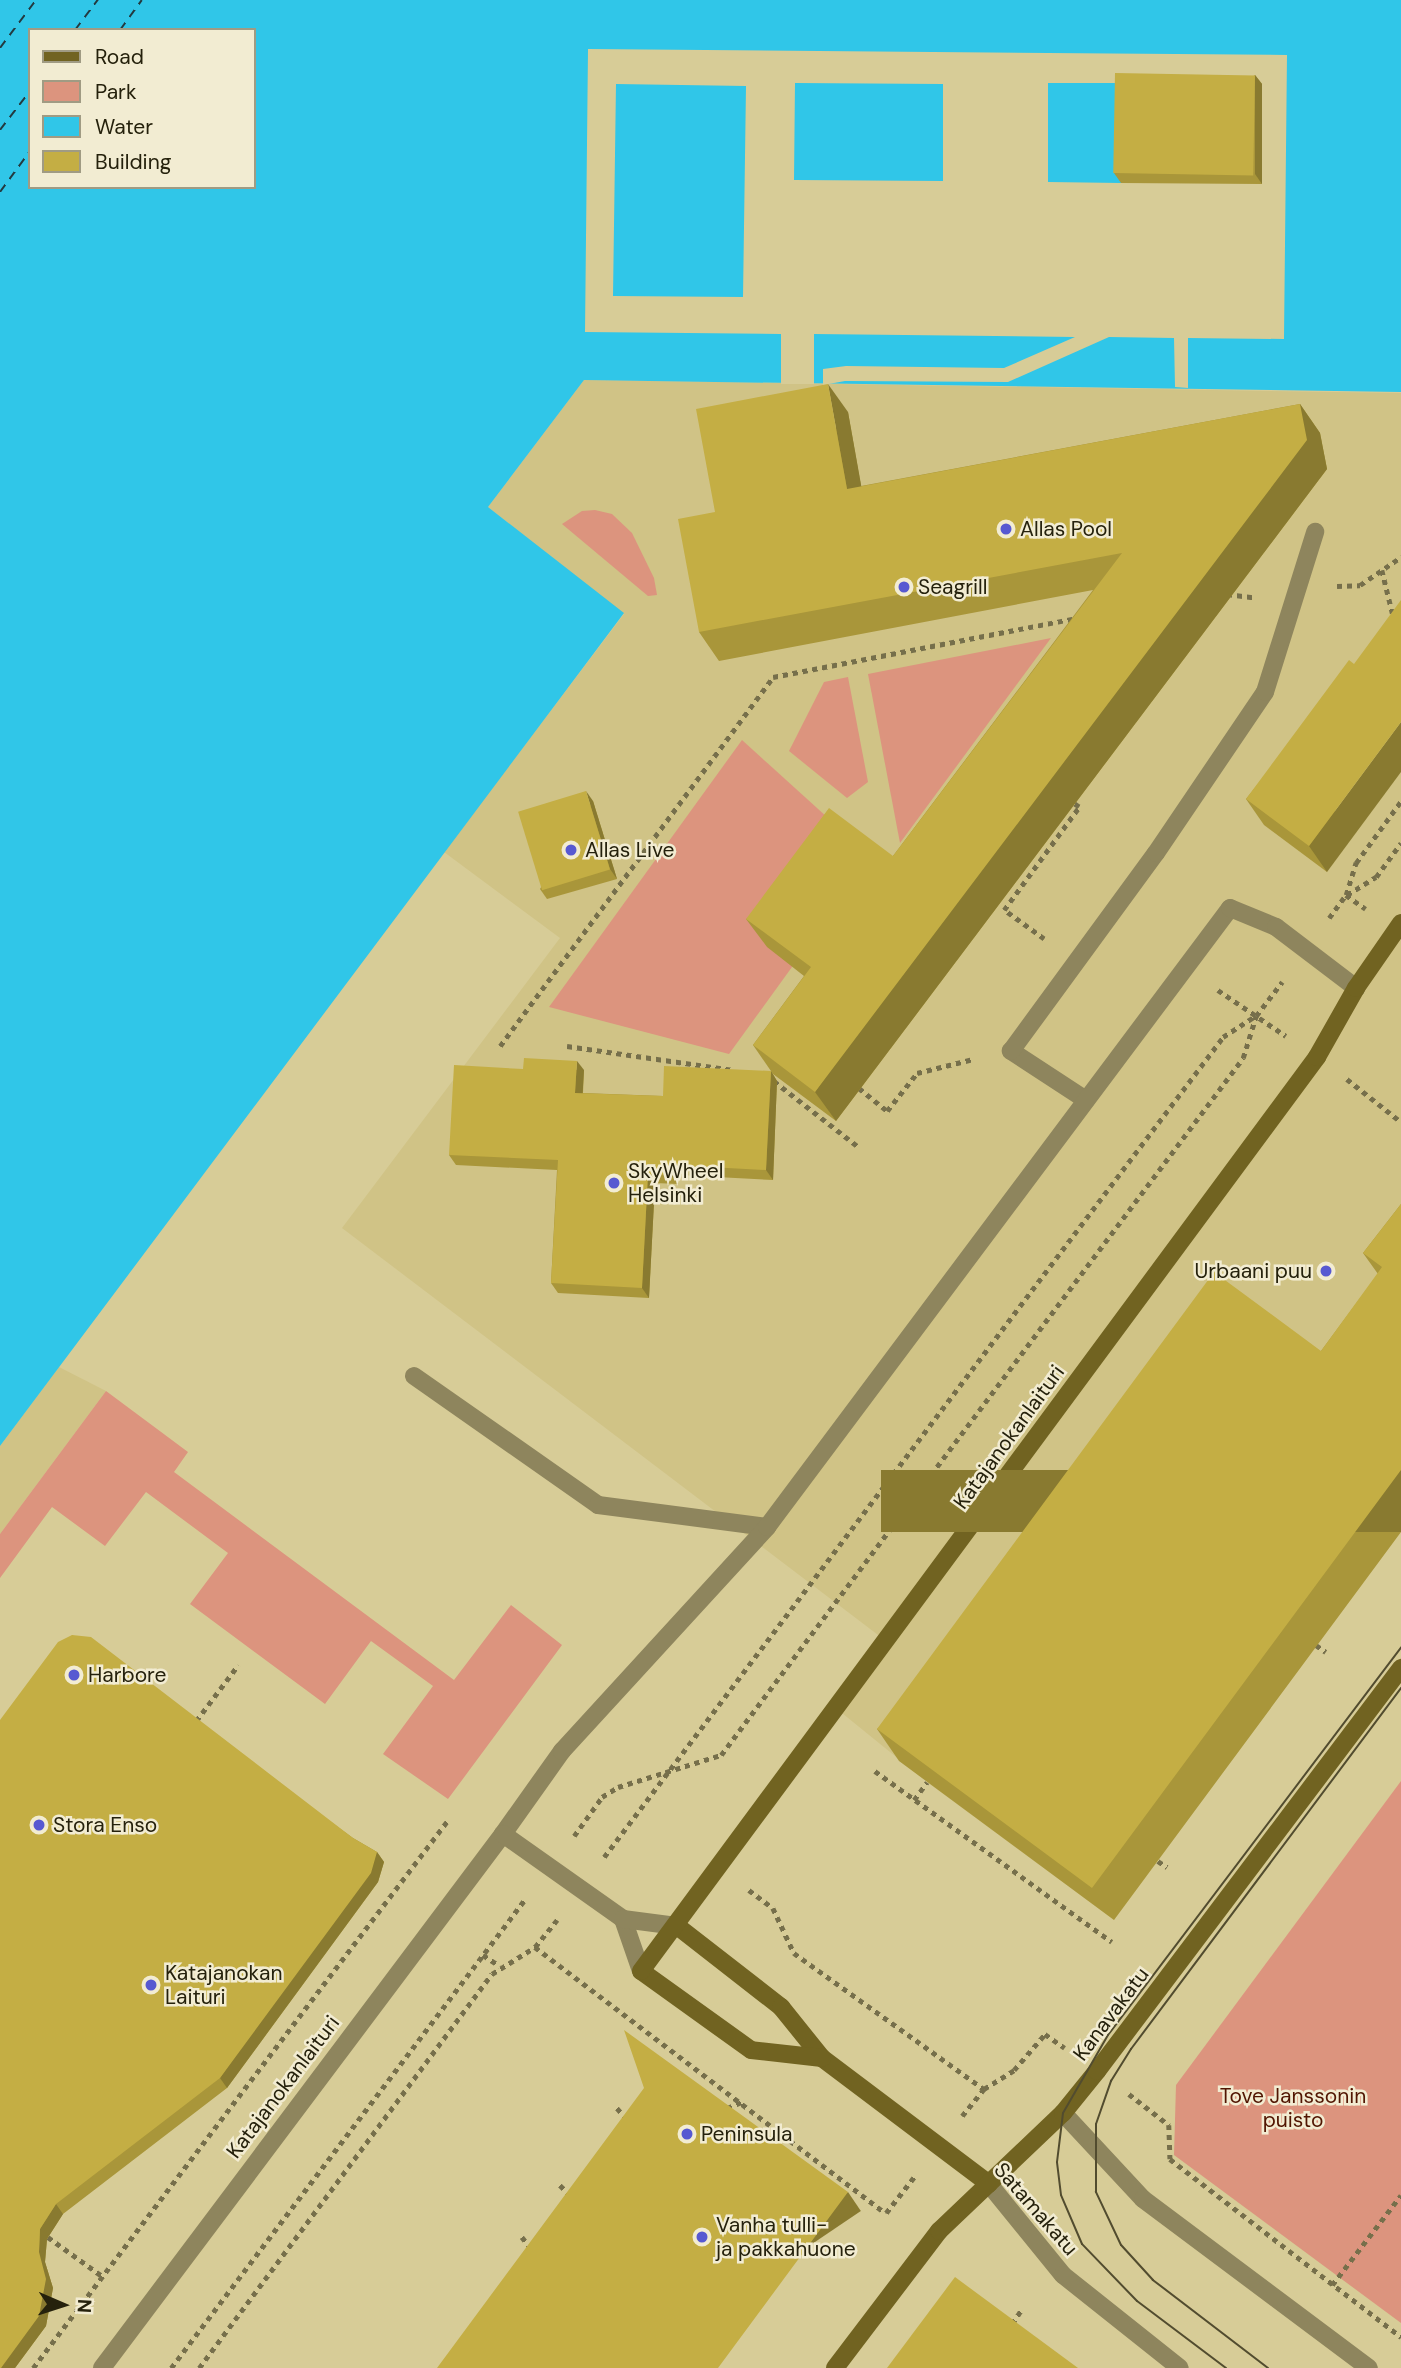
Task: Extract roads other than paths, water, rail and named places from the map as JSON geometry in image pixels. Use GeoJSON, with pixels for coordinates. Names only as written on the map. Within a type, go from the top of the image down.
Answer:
{"type":"FeatureCollection","features":[{"type":"Feature","properties":{"kind":"main road","name":"Katajanokanlaituri"},"geometry":{"type":"LineString","coordinates":[[641,1971],[677,1927],[1317,1057],[1356,988],[1401,923]]}},
{"type":"Feature","properties":{"kind":"main road","name":"Kanavakatu"},"geometry":{"type":"LineString","coordinates":[[835,2368],[939,2231],[1063,2113],[1401,1668]]}},
{"type":"Feature","properties":{"kind":"main road","name":"Satamakatu"},"geometry":{"type":"LineString","coordinates":[[677,1927],[781,2007],[822,2058],[989,2184]]}},
{"type":"Feature","properties":{"kind":"main road"},"geometry":{"type":"LineString","coordinates":[[641,1971],[751,2050],[822,2058]]}},
{"type":"Feature","properties":{"kind":"street"},"geometry":{"type":"LineString","coordinates":[[1086,1100],[1011,1051],[1265,692],[1315,532]]}},
{"type":"Feature","properties":{"kind":"street","name":"Katajanokanlaituri"},"geometry":{"type":"LineString","coordinates":[[102,2368],[503,1834],[562,1751],[767,1527],[1230,908],[1276,927],[1356,988]]}},
{"type":"Feature","properties":{"kind":"street"},"geometry":{"type":"LineString","coordinates":[[414,1376],[598,1505],[767,1527]]}},
{"type":"Feature","properties":{"kind":"street"},"geometry":{"type":"LineString","coordinates":[[503,1834],[623,1919],[677,1927]]}},
{"type":"Feature","properties":{"kind":"street"},"geometry":{"type":"LineString","coordinates":[[623,1919],[641,1971]]}},
{"type":"Feature","properties":{"kind":"street"},"geometry":{"type":"LineString","coordinates":[[1063,2113],[1143,2199],[1369,2368]]}},
{"type":"Feature","properties":{"kind":"street","name":"Satamakatu"},"geometry":{"type":"LineString","coordinates":[[989,2184],[1063,2274],[1180,2368]]}},
{"type":"Feature","properties":{"kind":"water"},"geometry":{"type":"Polygon","coordinates":[[[0,0],[1401,0],[1401,392],[584,380],[488,507],[624,613],[0,1446],[0,0]]]}},
{"type":"Feature","properties":{"kind":"tram line"},"geometry":{"type":"LineString","coordinates":[[1226,2368],[1137,2301],[1082,2244],[1061,2195],[1057,2162],[1063,2113],[1108,2035],[1401,1647]]}},
{"type":"Feature","properties":{"kind":"tram line"},"geometry":{"type":"LineString","coordinates":[[1268,2368],[1153,2280],[1121,2245],[1096,2192],[1096,2124],[1111,2081],[1131,2049],[1401,1688]]}},
{"type":"Feature","properties":{"kind":"place","name":"Allas Pool"},"geometry":{"type":"Point","coordinates":[1006,529]}},
{"type":"Feature","properties":{"kind":"place","name":"Seagrill"},"geometry":{"type":"Point","coordinates":[904,587]}},
{"type":"Feature","properties":{"kind":"place","name":"Allas Live"},"geometry":{"type":"Point","coordinates":[571,850]}},
{"type":"Feature","properties":{"kind":"place","name":"SkyWheel Helsinki"},"geometry":{"type":"Point","coordinates":[614,1183]}},
{"type":"Feature","properties":{"kind":"place","name":"Urbaani puu"},"geometry":{"type":"Point","coordinates":[1326,1271]}},
{"type":"Feature","properties":{"kind":"place","name":"Harbore"},"geometry":{"type":"Point","coordinates":[74,1675]}},
{"type":"Feature","properties":{"kind":"place","name":"Stora Enso"},"geometry":{"type":"Point","coordinates":[39,1825]}},
{"type":"Feature","properties":{"kind":"place","name":"Katajanokan Laituri"},"geometry":{"type":"Point","coordinates":[151,1985]}},
{"type":"Feature","properties":{"kind":"place","name":"Peninsula"},"geometry":{"type":"Point","coordinates":[687,2134]}},
{"type":"Feature","properties":{"kind":"place","name":"Vanha tulli- ja pakkahuone"},"geometry":{"type":"Point","coordinates":[702,2237]}},
{"type":"Feature","properties":{"kind":"park label","name":"Tove Janssonin puisto"},"geometry":{"type":"Point","coordinates":[1293,2108]}}]}
